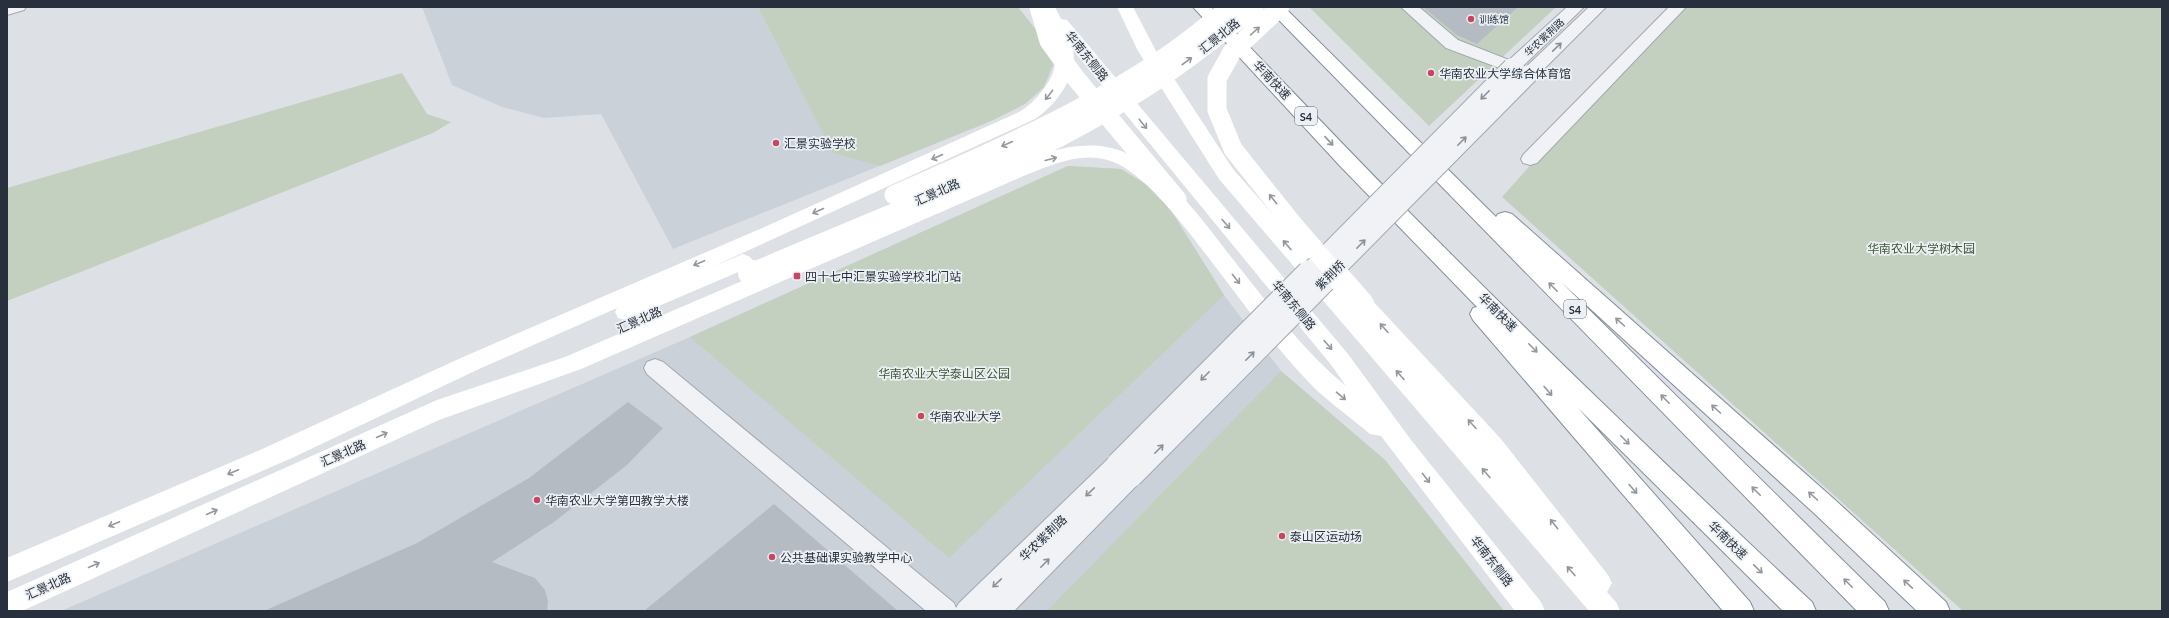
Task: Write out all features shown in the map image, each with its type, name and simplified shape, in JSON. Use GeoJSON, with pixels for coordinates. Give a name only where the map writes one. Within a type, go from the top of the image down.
{"type":"FeatureCollection","features":[{"type":"Feature","properties":{"kind":"main road"},"geometry":{"type":"LineString","coordinates":[[1039,7],[1049,41],[1074,76],[1177,199],[1204,236],[1312,371],[1402,447]]}},
{"type":"Feature","properties":{"kind":"main road"},"geometry":{"type":"LineString","coordinates":[[269,456],[471,363],[776,230],[1010,124],[1033,112],[1056,85],[1062,73],[1064,62],[1065,48],[1047,7]]}},
{"type":"Feature","properties":{"kind":"main road","name":"华南东侧路"},"geometry":{"type":"LineString","coordinates":[[1047,7],[1340,360],[1402,447],[1531,611]]}},
{"type":"Feature","properties":{"kind":"main road"},"geometry":{"type":"LineString","coordinates":[[1125,7],[1147,51],[1226,174],[1606,611]]}},
{"type":"Feature","properties":{"kind":"main road","name":"华南快速"},"geometry":{"type":"LineString","coordinates":[[1200,7],[1264,71],[1348,161],[1667,482],[1802,611]]}},
{"type":"Feature","properties":{"kind":"main road","name":"汇景北路"},"geometry":{"type":"LineString","coordinates":[[7,605],[746,268],[1018,140],[1085,107],[1135,77],[1182,45],[1230,7]]}},
{"type":"Feature","properties":{"kind":"main road","name":"汇景北路"},"geometry":{"type":"LineString","coordinates":[[7,570],[269,456],[445,389],[1002,164],[1070,133],[1115,108],[1172,72],[1254,7]]}},
{"type":"Feature","properties":{"kind":"main road","name":"S4"},"geometry":{"type":"LineString","coordinates":[[1274,7],[1323,54],[1875,611]]}},
{"type":"Feature","properties":{"kind":"main road"},"geometry":{"type":"LineString","coordinates":[[1280,7],[1232,52],[1217,79],[1217,110],[1233,149],[1292,223],[1362,304],[1492,446],[1620,611]]}},
{"type":"Feature","properties":{"kind":"main road"},"geometry":{"type":"LineString","coordinates":[[1323,54],[1825,507],[1936,611]]}},
{"type":"Feature","properties":{"kind":"main road"},"geometry":{"type":"LineString","coordinates":[[432,412],[573,363],[1019,170],[1047,160],[1077,152],[1105,152],[1121,157],[1142,170],[1204,236]]}},
{"type":"Feature","properties":{"kind":"main road"},"geometry":{"type":"LineString","coordinates":[[1348,161],[1740,611]]}},
{"type":"Feature","properties":{"kind":"street"},"geometry":{"type":"LineString","coordinates":[[7,10],[18,7]]}},
{"type":"Feature","properties":{"kind":"street"},"geometry":{"type":"LineString","coordinates":[[1409,7],[1452,44],[1520,70]]}},
{"type":"Feature","properties":{"kind":"street","name":"华农紫荆路"},"geometry":{"type":"LineString","coordinates":[[1520,70],[1576,7]]}},
{"type":"Feature","properties":{"kind":"street","name":"华农紫荆路"},"geometry":{"type":"LineString","coordinates":[[1520,70],[1598,7]]}},
{"type":"Feature","properties":{"kind":"street"},"geometry":{"type":"LineString","coordinates":[[1530,159],[1678,7]]}},
{"type":"Feature","properties":{"kind":"street","name":"紫荆桥"},"geometry":{"type":"LineString","coordinates":[[1124,470],[1520,70]]}},
{"type":"Feature","properties":{"kind":"street"},"geometry":{"type":"LineString","coordinates":[[655,368],[945,611]]}},
{"type":"Feature","properties":{"kind":"street","name":"华农紫荆路"},"geometry":{"type":"LineString","coordinates":[[968,611],[1124,470]]}},
{"type":"Feature","properties":{"kind":"street","name":"华农紫荆路"},"geometry":{"type":"LineString","coordinates":[[997,611],[1124,470]]}},
{"type":"Feature","properties":{"kind":"shaded area","name":"汇景实验学校"},"geometry":{"type":"Polygon","coordinates":[[[422,7],[1018,7],[1044,87],[1025,104],[991,121],[673,249],[601,114],[544,118],[502,107],[452,85],[422,7]]]}},
{"type":"Feature","properties":{"kind":"shaded area","name":"华南农业大学"},"geometry":{"type":"Polygon","coordinates":[[[1068,166],[1121,169],[1160,193],[1224,295],[1281,371],[1385,460],[1504,611],[61,611],[690,337],[1068,166]]]}},
{"type":"Feature","properties":{"kind":"green space"},"geometry":{"type":"Polygon","coordinates":[[[758,7],[1018,7],[1057,56],[1044,87],[1025,104],[991,121],[880,166],[833,153],[758,7]]]}},
{"type":"Feature","properties":{"kind":"green space","name":"华南农业大学综合体育馆"},"geometry":{"type":"Polygon","coordinates":[[[1309,7],[1556,7],[1429,126],[1309,7]]]}},
{"type":"Feature","properties":{"kind":"green space","name":"华南农业大学树木园"},"geometry":{"type":"Polygon","coordinates":[[[1671,7],[2162,7],[2162,611],[1963,611],[1502,197],[1671,7]]]}},
{"type":"Feature","properties":{"kind":"green space"},"geometry":{"type":"Polygon","coordinates":[[[402,73],[427,114],[451,122],[433,133],[7,301],[7,188],[402,73]]]}},
{"type":"Feature","properties":{"kind":"green space","name":"华南农业大学泰山区公园"},"geometry":{"type":"Polygon","coordinates":[[[1068,166],[1121,169],[1160,193],[1224,295],[949,558],[690,337],[1068,166]]]}},
{"type":"Feature","properties":{"kind":"green space","name":"泰山区运动场"},"geometry":{"type":"Polygon","coordinates":[[[1281,371],[1385,460],[1504,611],[1047,611],[1281,371]]]}},
{"type":"Feature","properties":{"kind":"building","name":"训练馆"},"geometry":{"type":"Polygon","coordinates":[[[1423,7],[1518,7],[1477,44],[1457,35],[1423,7]]]}},
{"type":"Feature","properties":{"kind":"building","name":"华南农业大学第四教学大楼"},"geometry":{"type":"Polygon","coordinates":[[[628,402],[663,428],[627,465],[554,522],[492,562],[535,578],[545,590],[548,601],[547,611],[264,611],[417,543],[529,478],[628,402]]]}},
{"type":"Feature","properties":{"kind":"building","name":"公共基础课实验教学中心"},"geometry":{"type":"Polygon","coordinates":[[[774,504],[898,611],[644,611],[774,504]]]}},
{"type":"Feature","properties":{"kind":"place","name":"训练馆"},"geometry":{"type":"Point","coordinates":[1471,19]}},
{"type":"Feature","properties":{"kind":"place","name":"华南农业大学综合体育馆"},"geometry":{"type":"Point","coordinates":[1431,73]}},
{"type":"Feature","properties":{"kind":"place","name":"汇景实验学校"},"geometry":{"type":"Point","coordinates":[776,143]}},
{"type":"Feature","properties":{"kind":"place","name":"四十七中汇景实验学校北门站"},"geometry":{"type":"Point","coordinates":[797,276]}},
{"type":"Feature","properties":{"kind":"place","name":"华南农业大学"},"geometry":{"type":"Point","coordinates":[921,416]}},
{"type":"Feature","properties":{"kind":"place","name":"华南农业大学第四教学大楼"},"geometry":{"type":"Point","coordinates":[537,500]}},
{"type":"Feature","properties":{"kind":"place","name":"泰山区运动场"},"geometry":{"type":"Point","coordinates":[1282,536]}},
{"type":"Feature","properties":{"kind":"place","name":"公共基础课实验教学中心"},"geometry":{"type":"Point","coordinates":[772,557]}}]}
